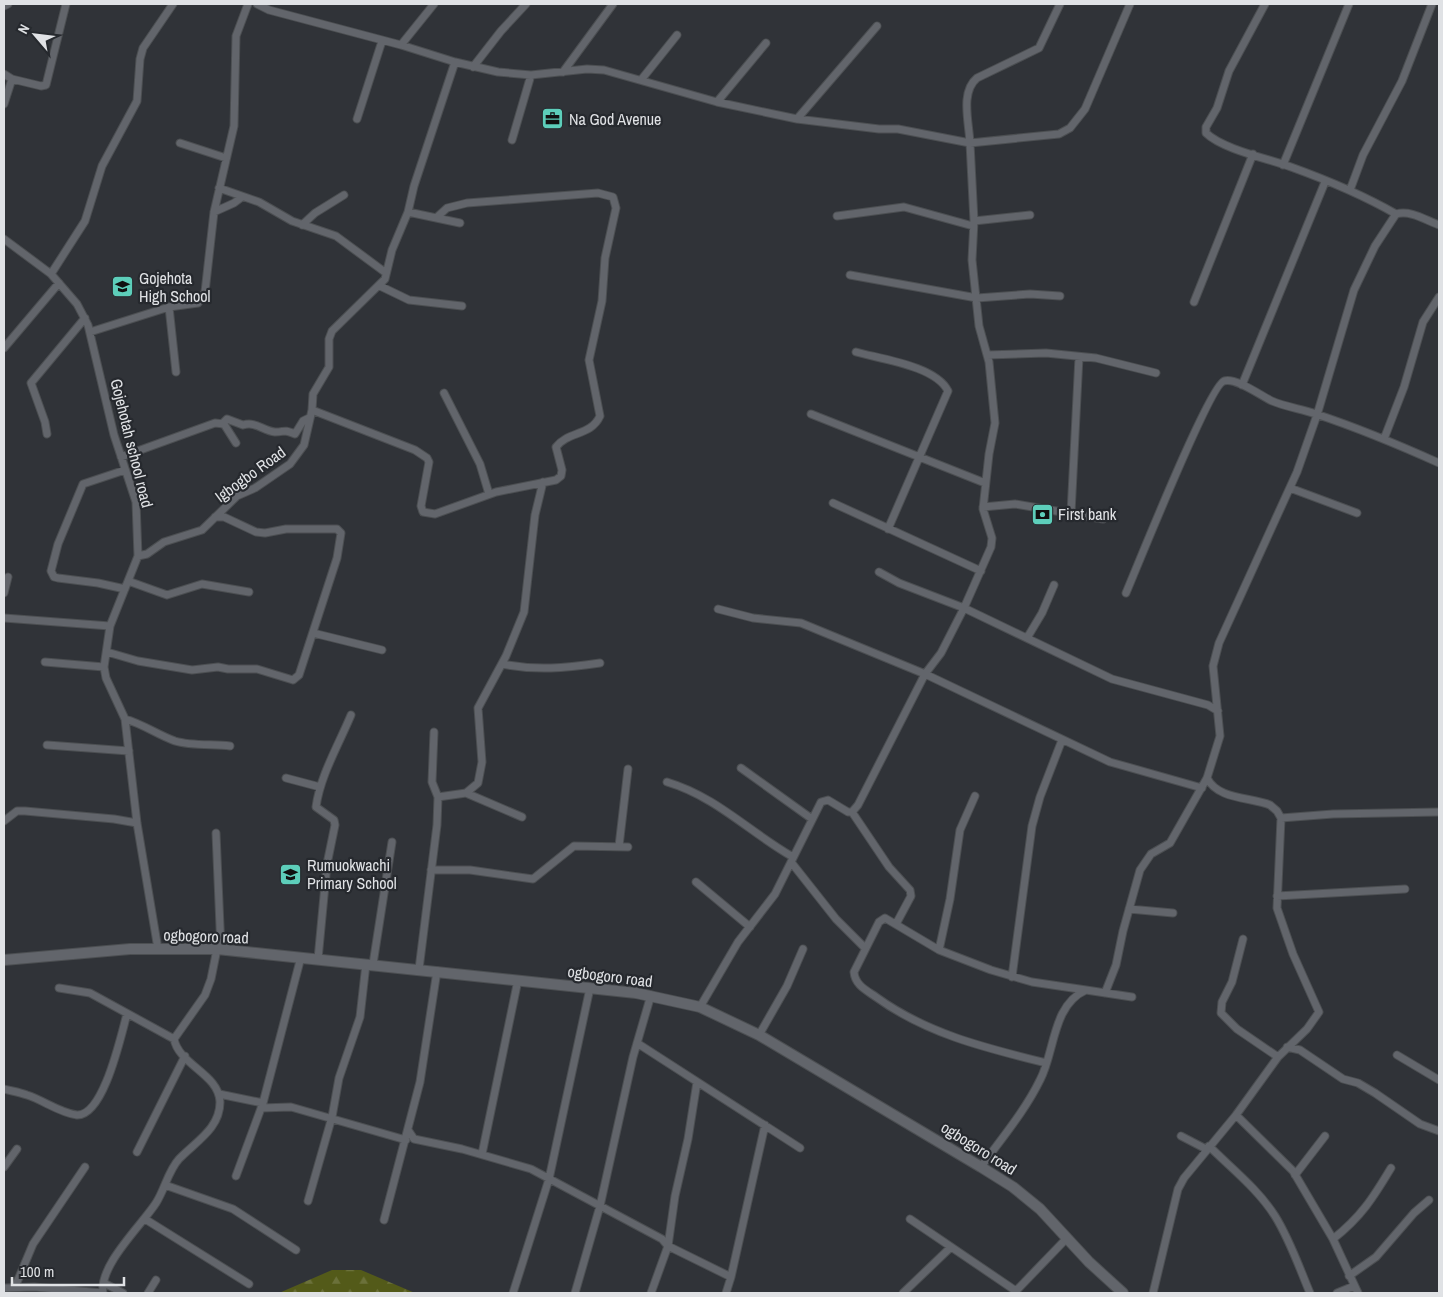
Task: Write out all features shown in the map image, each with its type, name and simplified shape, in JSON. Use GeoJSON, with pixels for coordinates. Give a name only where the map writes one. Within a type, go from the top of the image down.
{"type":"FeatureCollection","features":[{"type":"Feature","properties":{"kind":"street"},"geometry":{"type":"LineString","coordinates":[[4,6],[8,4]]}},
{"type":"Feature","properties":{"kind":"street"},"geometry":{"type":"LineString","coordinates":[[4,74],[12,79],[41,86],[46,85],[66,4]]}},
{"type":"Feature","properties":{"kind":"street"},"geometry":{"type":"LineString","coordinates":[[51,274],[85,221],[102,166],[136,101],[140,59],[143,48],[173,4]]}},
{"type":"Feature","properties":{"kind":"street"},"geometry":{"type":"LineString","coordinates":[[90,332],[169,307],[198,303],[206,292],[214,212],[234,126],[236,36],[248,4]]}},
{"type":"Feature","properties":{"kind":"street"},"geometry":{"type":"LineString","coordinates":[[257,4],[269,10],[401,45],[455,62],[498,72],[531,75],[604,70],[717,102],[797,119],[879,129],[898,129],[970,143],[1059,134],[1070,128],[1085,109],[1130,4]]}},
{"type":"Feature","properties":{"kind":"street"},"geometry":{"type":"LineString","coordinates":[[401,45],[434,4]]}},
{"type":"Feature","properties":{"kind":"street"},"geometry":{"type":"LineString","coordinates":[[473,66],[526,4]]}},
{"type":"Feature","properties":{"kind":"street"},"geometry":{"type":"LineString","coordinates":[[563,72],[613,4]]}},
{"type":"Feature","properties":{"kind":"street"},"geometry":{"type":"LineString","coordinates":[[852,812],[885,755],[925,674],[941,653],[964,608],[991,546],[992,538],[983,507],[995,424],[987,355],[979,326],[972,260],[974,223],[967,98],[970,84],[977,78],[1039,48],[1060,4]]}},
{"type":"Feature","properties":{"kind":"street"},"geometry":{"type":"LineString","coordinates":[[1265,4],[1229,71],[1217,108],[1206,129],[1208,135],[1325,182],[1350,190],[1396,214],[1410,213],[1439,225]]}},
{"type":"Feature","properties":{"kind":"street"},"geometry":{"type":"LineString","coordinates":[[1283,164],[1349,4]]}},
{"type":"Feature","properties":{"kind":"street"},"geometry":{"type":"LineString","coordinates":[[1350,190],[1363,155],[1402,81],[1432,4]]}},
{"type":"Feature","properties":{"kind":"street"},"geometry":{"type":"LineString","coordinates":[[797,119],[877,26]]}},
{"type":"Feature","properties":{"kind":"street"},"geometry":{"type":"LineString","coordinates":[[641,80],[677,35]]}},
{"type":"Feature","properties":{"kind":"street"},"geometry":{"type":"LineString","coordinates":[[357,119],[382,41]]}},
{"type":"Feature","properties":{"kind":"street"},"geometry":{"type":"LineString","coordinates":[[717,102],[766,43]]}},
{"type":"Feature","properties":{"kind":"street"},"geometry":{"type":"LineString","coordinates":[[455,62],[414,186],[408,212],[392,250],[386,273],[380,286],[409,300],[462,306]]}},
{"type":"Feature","properties":{"kind":"street"},"geometry":{"type":"LineString","coordinates":[[512,140],[531,75]]}},
{"type":"Feature","properties":{"kind":"street"},"geometry":{"type":"LineString","coordinates":[[4,104],[12,79]]}},
{"type":"Feature","properties":{"kind":"street"},"geometry":{"type":"LineString","coordinates":[[180,143],[226,158]]}},
{"type":"Feature","properties":{"kind":"street"},"geometry":{"type":"LineString","coordinates":[[1194,302],[1253,154]]}},
{"type":"Feature","properties":{"kind":"street"},"geometry":{"type":"LineString","coordinates":[[1242,385],[1325,182]]}},
{"type":"Feature","properties":{"kind":"street"},"geometry":{"type":"LineString","coordinates":[[219,188],[260,202],[292,222],[336,236],[386,273]]}},
{"type":"Feature","properties":{"kind":"street"},"geometry":{"type":"LineString","coordinates":[[312,410],[415,450],[427,458],[429,462],[421,506],[423,512],[428,514],[435,514],[490,494],[556,480],[561,476],[562,470],[556,447],[560,442],[591,428],[600,416],[589,360],[602,301],[605,258],[616,208],[613,197],[608,194],[532,197],[456,204],[436,218]]}},
{"type":"Feature","properties":{"kind":"street"},"geometry":{"type":"LineString","coordinates":[[302,225],[315,212],[344,195]]}},
{"type":"Feature","properties":{"kind":"street"},"geometry":{"type":"LineString","coordinates":[[214,212],[234,203],[242,197]]}},
{"type":"Feature","properties":{"kind":"street"},"geometry":{"type":"LineString","coordinates":[[837,216],[904,207],[974,223],[1030,215]]}},
{"type":"Feature","properties":{"kind":"street"},"geometry":{"type":"LineString","coordinates":[[408,212],[460,223]]}},
{"type":"Feature","properties":{"kind":"street"},"geometry":{"type":"LineString","coordinates":[[1104,993],[1116,965],[1140,870],[1145,860],[1170,843],[1207,778],[1220,736],[1214,666],[1219,643],[1290,488],[1317,414],[1354,290],[1376,246],[1396,214]]}},
{"type":"Feature","properties":{"kind":"street","name":"Gojehotah school road"},"geometry":{"type":"LineString","coordinates":[[4,239],[51,274],[85,318],[121,457],[136,502],[138,556],[110,626],[104,667],[106,678],[125,719],[138,823],[158,948]]}},
{"type":"Feature","properties":{"kind":"street"},"geometry":{"type":"LineString","coordinates":[[850,275],[977,298],[1030,294],[1060,296]]}},
{"type":"Feature","properties":{"kind":"street"},"geometry":{"type":"LineString","coordinates":[[4,348],[59,283]]}},
{"type":"Feature","properties":{"kind":"street","name":"Igbogbo Road"},"geometry":{"type":"LineString","coordinates":[[138,556],[147,554],[164,542],[202,530],[237,496],[255,488],[290,464],[304,445],[312,410],[313,394],[329,367],[329,339],[332,331],[380,286]]}},
{"type":"Feature","properties":{"kind":"street"},"geometry":{"type":"LineString","coordinates":[[1384,439],[1404,387],[1423,322],[1439,297]]}},
{"type":"Feature","properties":{"kind":"street"},"geometry":{"type":"LineString","coordinates":[[169,307],[176,372]]}},
{"type":"Feature","properties":{"kind":"street"},"geometry":{"type":"LineString","coordinates":[[47,434],[45,422],[31,383],[85,318]]}},
{"type":"Feature","properties":{"kind":"street"},"geometry":{"type":"LineString","coordinates":[[856,352],[916,367],[946,386],[948,391],[888,529]]}},
{"type":"Feature","properties":{"kind":"street"},"geometry":{"type":"LineString","coordinates":[[987,355],[1037,353],[1096,358],[1156,373]]}},
{"type":"Feature","properties":{"kind":"street"},"geometry":{"type":"LineString","coordinates":[[1071,513],[1079,357]]}},
{"type":"Feature","properties":{"kind":"street"},"geometry":{"type":"LineString","coordinates":[[1126,593],[1214,392],[1220,383],[1225,380],[1242,385],[1273,401],[1317,414],[1439,462]]}},
{"type":"Feature","properties":{"kind":"street"},"geometry":{"type":"LineString","coordinates":[[444,393],[480,464],[490,494]]}},
{"type":"Feature","properties":{"kind":"street"},"geometry":{"type":"LineString","coordinates":[[810,414],[985,483]]}},
{"type":"Feature","properties":{"kind":"street"},"geometry":{"type":"LineString","coordinates":[[222,424],[228,419],[243,425],[251,422],[275,432],[284,429],[295,434],[303,421],[309,418]]}},
{"type":"Feature","properties":{"kind":"street"},"geometry":{"type":"LineString","coordinates":[[121,457],[199,427],[215,423],[222,424],[228,428],[236,443]]}},
{"type":"Feature","properties":{"kind":"street"},"geometry":{"type":"LineString","coordinates":[[125,470],[83,484],[58,544],[51,571],[54,577],[58,578],[98,583],[125,589]]}},
{"type":"Feature","properties":{"kind":"street"},"geometry":{"type":"LineString","coordinates":[[438,798],[466,793],[478,783],[482,762],[478,708],[502,664],[524,612],[534,515],[543,482]]}},
{"type":"Feature","properties":{"kind":"street"},"geometry":{"type":"LineString","coordinates":[[1290,488],[1357,513]]}},
{"type":"Feature","properties":{"kind":"street"},"geometry":{"type":"LineString","coordinates":[[832,503],[981,571]]}},
{"type":"Feature","properties":{"kind":"street"},"geometry":{"type":"LineString","coordinates":[[983,507],[1015,504],[1104,519]]}},
{"type":"Feature","properties":{"kind":"street"},"geometry":{"type":"LineString","coordinates":[[107,652],[138,661],[192,670],[218,667],[257,669],[293,680],[299,675],[328,588],[340,544],[341,533],[337,529],[286,529],[264,533],[256,532],[224,517],[215,517]]}},
{"type":"Feature","properties":{"kind":"street"},"geometry":{"type":"LineString","coordinates":[[879,572],[899,583],[964,608],[1112,679],[1208,705],[1218,711]]}},
{"type":"Feature","properties":{"kind":"street"},"geometry":{"type":"LineString","coordinates":[[4,593],[8,577]]}},
{"type":"Feature","properties":{"kind":"street"},"geometry":{"type":"LineString","coordinates":[[128,581],[167,595],[202,584],[250,592]]}},
{"type":"Feature","properties":{"kind":"street"},"geometry":{"type":"LineString","coordinates":[[1027,638],[1042,613],[1054,584]]}},
{"type":"Feature","properties":{"kind":"street"},"geometry":{"type":"LineString","coordinates":[[718,609],[759,619],[801,623],[925,674],[1120,766],[1202,788]]}},
{"type":"Feature","properties":{"kind":"street"},"geometry":{"type":"LineString","coordinates":[[4,618],[71,621],[110,626]]}},
{"type":"Feature","properties":{"kind":"street"},"geometry":{"type":"LineString","coordinates":[[313,633],[382,650]]}},
{"type":"Feature","properties":{"kind":"street"},"geometry":{"type":"LineString","coordinates":[[45,662],[104,667]]}},
{"type":"Feature","properties":{"kind":"street"},"geometry":{"type":"LineString","coordinates":[[502,664],[528,669],[558,669],[600,663]]}},
{"type":"Feature","properties":{"kind":"street"},"geometry":{"type":"LineString","coordinates":[[318,958],[327,864],[335,825],[334,820],[316,807],[320,787],[351,715]]}},
{"type":"Feature","properties":{"kind":"street"},"geometry":{"type":"LineString","coordinates":[[125,719],[138,722],[174,741],[188,744],[230,746]]}},
{"type":"Feature","properties":{"kind":"street"},"geometry":{"type":"LineString","coordinates":[[419,969],[437,825],[438,798],[432,782],[434,732]]}},
{"type":"Feature","properties":{"kind":"street"},"geometry":{"type":"LineString","coordinates":[[1012,977],[1032,826],[1040,797],[1062,740]]}},
{"type":"Feature","properties":{"kind":"street"},"geometry":{"type":"LineString","coordinates":[[47,745],[129,751]]}},
{"type":"Feature","properties":{"kind":"street"},"geometry":{"type":"LineString","coordinates":[[741,768],[812,819]]}},
{"type":"Feature","properties":{"kind":"street"},"geometry":{"type":"LineString","coordinates":[[619,846],[628,769]]}},
{"type":"Feature","properties":{"kind":"street"},"geometry":{"type":"LineString","coordinates":[[286,778],[320,787]]}},
{"type":"Feature","properties":{"kind":"street"},"geometry":{"type":"LineString","coordinates":[[1153,1293],[1178,1189],[1207,1148],[1236,1115],[1278,1056],[1306,1029],[1319,1012],[1282,925],[1277,908],[1281,818],[1270,805],[1218,790],[1210,785],[1207,778]]}},
{"type":"Feature","properties":{"kind":"street"},"geometry":{"type":"LineString","coordinates":[[667,782],[686,788],[718,804],[792,860],[836,919],[865,948]]}},
{"type":"Feature","properties":{"kind":"street"},"geometry":{"type":"LineString","coordinates":[[466,793],[522,817]]}},
{"type":"Feature","properties":{"kind":"street"},"geometry":{"type":"LineString","coordinates":[[939,950],[950,899],[960,830],[975,796]]}},
{"type":"Feature","properties":{"kind":"street"},"geometry":{"type":"LineString","coordinates":[[700,1007],[721,968],[775,894],[821,802],[828,800],[848,812],[852,812],[889,867],[910,890],[911,896],[896,924]]}},
{"type":"Feature","properties":{"kind":"street"},"geometry":{"type":"LineString","coordinates":[[4,821],[17,811],[25,811],[138,823]]}},
{"type":"Feature","properties":{"kind":"street"},"geometry":{"type":"LineString","coordinates":[[1281,818],[1333,814],[1439,812]]}},
{"type":"Feature","properties":{"kind":"street"},"geometry":{"type":"LineString","coordinates":[[174,1039],[206,995],[219,949],[216,833]]}},
{"type":"Feature","properties":{"kind":"street"},"geometry":{"type":"LineString","coordinates":[[308,1201],[332,1117],[339,1078],[360,1017],[392,842]]}},
{"type":"Feature","properties":{"kind":"street"},"geometry":{"type":"LineString","coordinates":[[431,870],[470,870],[533,879],[574,846],[628,847]]}},
{"type":"Feature","properties":{"kind":"street"},"geometry":{"type":"LineString","coordinates":[[696,882],[750,927]]}},
{"type":"Feature","properties":{"kind":"street"},"geometry":{"type":"LineString","coordinates":[[1277,896],[1405,889]]}},
{"type":"Feature","properties":{"kind":"street"},"geometry":{"type":"LineString","coordinates":[[1129,909],[1173,913]]}},
{"type":"Feature","properties":{"kind":"street"},"geometry":{"type":"LineString","coordinates":[[1046,1063],[975,1046],[919,1024],[896,1012],[858,984],[854,978],[854,972],[881,919],[885,918],[939,950],[1012,977],[1032,982],[1132,997]]}},
{"type":"Feature","properties":{"kind":"street"},"geometry":{"type":"LineString","coordinates":[[1243,939],[1232,982],[1222,1002],[1221,1013],[1237,1029],[1278,1056]]}},
{"type":"Feature","properties":{"kind":"street","name":"ogbogoro road"},"geometry":{"type":"LineString","coordinates":[[4,960],[158,948],[219,949],[318,958],[651,995],[700,1007],[759,1036],[981,1166],[1040,1209],[1122,1293]]}},
{"type":"Feature","properties":{"kind":"street"},"geometry":{"type":"LineString","coordinates":[[759,1036],[787,986],[803,949]]}},
{"type":"Feature","properties":{"kind":"street"},"geometry":{"type":"LineString","coordinates":[[236,1176],[262,1106],[301,957]]}},
{"type":"Feature","properties":{"kind":"street"},"geometry":{"type":"LineString","coordinates":[[384,1220],[408,1130],[428,1037],[437,971]]}},
{"type":"Feature","properties":{"kind":"street"},"geometry":{"type":"LineString","coordinates":[[482,1154],[518,980]]}},
{"type":"Feature","properties":{"kind":"street"},"geometry":{"type":"LineString","coordinates":[[4,1288],[15,1287],[103,1293],[104,1283],[112,1262],[145,1219],[179,1159],[210,1130],[218,1112],[219,1094],[211,1081],[185,1056],[174,1039],[90,993],[59,988]]}},
{"type":"Feature","properties":{"kind":"street"},"geometry":{"type":"LineString","coordinates":[[513,1293],[549,1179],[590,988]]}},
{"type":"Feature","properties":{"kind":"street"},"geometry":{"type":"LineString","coordinates":[[981,1166],[1040,1080],[1062,1015],[1073,999],[1086,990]]}},
{"type":"Feature","properties":{"kind":"street"},"geometry":{"type":"LineString","coordinates":[[575,1293],[600,1206],[637,1043],[651,995]]}},
{"type":"Feature","properties":{"kind":"street"},"geometry":{"type":"LineString","coordinates":[[4,1089],[27,1095],[70,1113],[79,1115],[86,1112],[98,1099],[109,1077],[127,1014]]}},
{"type":"Feature","properties":{"kind":"street"},"geometry":{"type":"LineString","coordinates":[[637,1043],[800,1148]]}},
{"type":"Feature","properties":{"kind":"street"},"geometry":{"type":"LineString","coordinates":[[1287,1047],[1300,1050],[1343,1079],[1358,1083],[1375,1093],[1420,1124],[1439,1131]]}},
{"type":"Feature","properties":{"kind":"street"},"geometry":{"type":"LineString","coordinates":[[1397,1055],[1439,1080]]}},
{"type":"Feature","properties":{"kind":"street"},"geometry":{"type":"LineString","coordinates":[[137,1152],[185,1056]]}},
{"type":"Feature","properties":{"kind":"street"},"geometry":{"type":"LineString","coordinates":[[651,1293],[668,1246],[666,1238],[688,1139],[697,1082]]}},
{"type":"Feature","properties":{"kind":"street"},"geometry":{"type":"LineString","coordinates":[[219,1094],[262,1106],[291,1107],[332,1117],[405,1142],[414,1139],[482,1154],[531,1169],[600,1206],[666,1238]]}},
{"type":"Feature","properties":{"kind":"street"},"geometry":{"type":"LineString","coordinates":[[1236,1115],[1295,1175],[1333,1239],[1356,1290],[1338,1293]]}},
{"type":"Feature","properties":{"kind":"street"},"geometry":{"type":"LineString","coordinates":[[726,1293],[764,1125]]}},
{"type":"Feature","properties":{"kind":"street"},"geometry":{"type":"LineString","coordinates":[[408,1130],[414,1139]]}},
{"type":"Feature","properties":{"kind":"street"},"geometry":{"type":"LineString","coordinates":[[1181,1136],[1207,1148],[1247,1183],[1274,1215],[1287,1239],[1310,1293]]}},
{"type":"Feature","properties":{"kind":"street"},"geometry":{"type":"LineString","coordinates":[[1295,1175],[1325,1136]]}},
{"type":"Feature","properties":{"kind":"street"},"geometry":{"type":"LineString","coordinates":[[4,1166],[17,1149]]}},
{"type":"Feature","properties":{"kind":"street"},"geometry":{"type":"LineString","coordinates":[[15,1287],[33,1244],[85,1167]]}},
{"type":"Feature","properties":{"kind":"street"},"geometry":{"type":"LineString","coordinates":[[1333,1239],[1354,1222],[1372,1199],[1391,1168]]}},
{"type":"Feature","properties":{"kind":"street"},"geometry":{"type":"LineString","coordinates":[[165,1185],[233,1209],[296,1250]]}},
{"type":"Feature","properties":{"kind":"street"},"geometry":{"type":"LineString","coordinates":[[1349,1276],[1376,1257],[1414,1213],[1429,1200]]}},
{"type":"Feature","properties":{"kind":"street"},"geometry":{"type":"LineString","coordinates":[[145,1219],[248,1284]]}},
{"type":"Feature","properties":{"kind":"street"},"geometry":{"type":"LineString","coordinates":[[910,1219],[1015,1292],[1067,1238]]}},
{"type":"Feature","properties":{"kind":"street"},"geometry":{"type":"LineString","coordinates":[[668,1246],[731,1277]]}},
{"type":"Feature","properties":{"kind":"street"},"geometry":{"type":"LineString","coordinates":[[903,1293],[950,1248]]}},
{"type":"Feature","properties":{"kind":"street"},"geometry":{"type":"LineString","coordinates":[[148,1293],[156,1280]]}},
{"type":"Feature","properties":{"kind":"street"},"geometry":{"type":"LineString","coordinates":[[104,1283],[123,1293]]}},
{"type":"Feature","properties":{"kind":"green space"},"geometry":{"type":"Polygon","coordinates":[[[332,1270],[361,1270],[415,1293],[279,1293],[332,1270]]]}},
{"type":"Feature","properties":{"kind":"place","name":"Na God Avenue"},"geometry":{"type":"Point","coordinates":[553,119]}},
{"type":"Feature","properties":{"kind":"place","name":"Gojehota High School"},"geometry":{"type":"Point","coordinates":[123,287]}},
{"type":"Feature","properties":{"kind":"place","name":"First bank"},"geometry":{"type":"Point","coordinates":[1042,514]}},
{"type":"Feature","properties":{"kind":"place","name":"Rumuokwachi Primary School"},"geometry":{"type":"Point","coordinates":[291,874]}}]}
